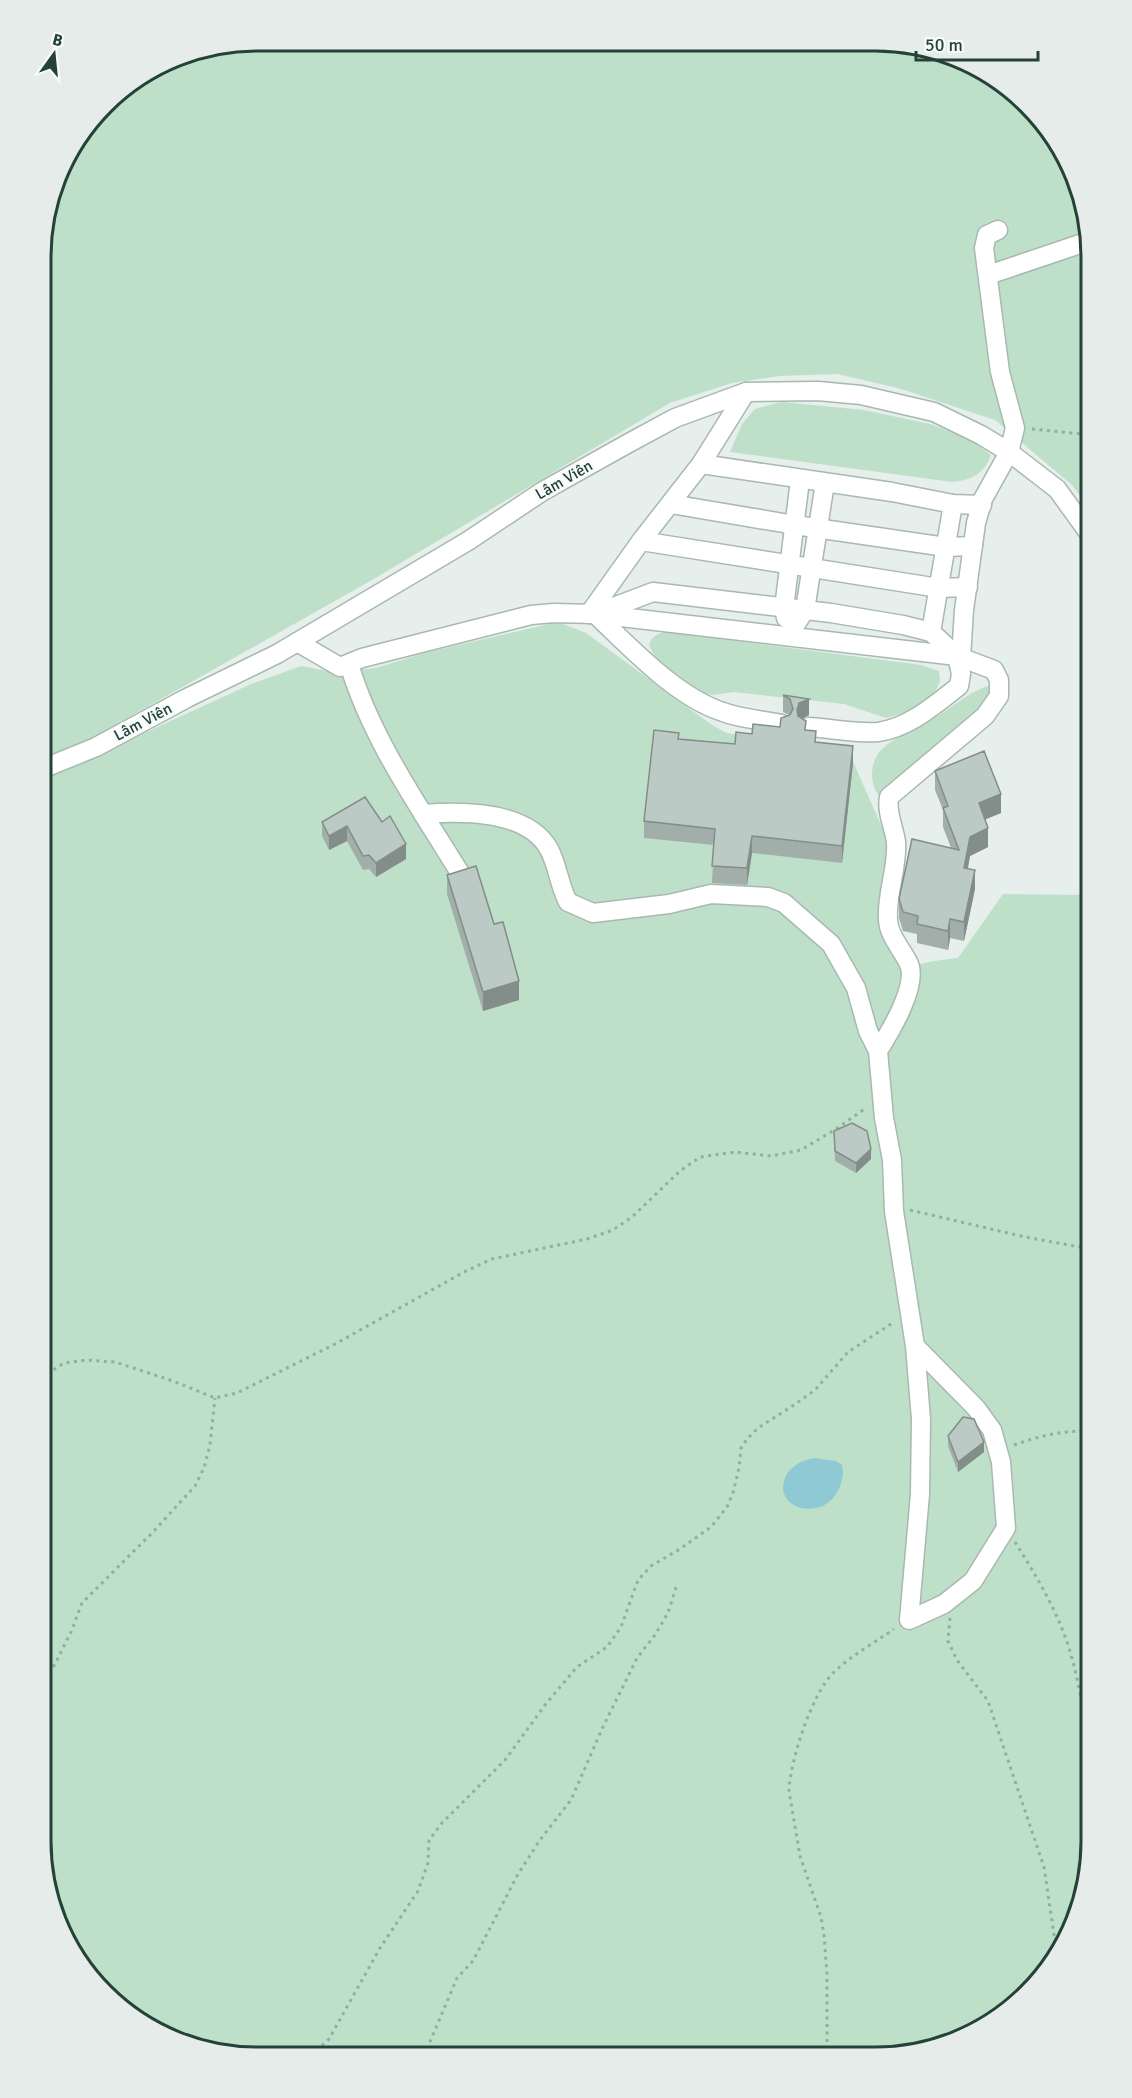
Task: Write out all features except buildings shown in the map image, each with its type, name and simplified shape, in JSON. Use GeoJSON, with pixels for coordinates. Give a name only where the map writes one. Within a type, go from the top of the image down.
{"type":"FeatureCollection","features":[{"type":"Feature","properties":{"kind":"street"},"geometry":{"type":"LineString","coordinates":[[808,727],[876,732],[894,729],[920,714],[959,686],[961,674],[959,657],[964,609],[976,523],[982,505],[1009,452],[1015,428],[1000,372],[984,248],[987,235],[998,230]]}},
{"type":"Feature","properties":{"kind":"street"},"geometry":{"type":"LineString","coordinates":[[988,275],[1080,244]]}},
{"type":"Feature","properties":{"kind":"street","name":"Lâm Viên"},"geometry":{"type":"LineString","coordinates":[[51,765],[96,747],[297,642],[468,541],[543,491],[675,418],[746,392],[818,391],[861,395],[934,412],[981,435],[1009,452],[1057,489],[1081,522]]}},
{"type":"Feature","properties":{"kind":"street"},"geometry":{"type":"LineString","coordinates":[[592,614],[641,541],[701,464],[746,392]]}},
{"type":"Feature","properties":{"kind":"street"},"geometry":{"type":"LineString","coordinates":[[701,464],[892,492],[953,504],[982,505]]}},
{"type":"Feature","properties":{"kind":"street"},"geometry":{"type":"LineString","coordinates":[[788,636],[784,608],[800,480]]}},
{"type":"Feature","properties":{"kind":"street"},"geometry":{"type":"LineString","coordinates":[[788,636],[805,610],[825,483]]}},
{"type":"Feature","properties":{"kind":"street"},"geometry":{"type":"LineString","coordinates":[[671,504],[946,547],[973,546]]}},
{"type":"Feature","properties":{"kind":"street"},"geometry":{"type":"LineString","coordinates":[[931,632],[953,504]]}},
{"type":"Feature","properties":{"kind":"street"},"geometry":{"type":"LineString","coordinates":[[641,541],[939,588],[968,587]]}},
{"type":"Feature","properties":{"kind":"street"},"geometry":{"type":"LineString","coordinates":[[592,614],[653,592],[805,610],[903,625],[931,632],[959,657]]}},
{"type":"Feature","properties":{"kind":"street"},"geometry":{"type":"LineString","coordinates":[[297,642],[340,668],[362,658],[531,615],[592,614],[959,657],[994,670],[999,680],[999,696],[986,716],[889,797],[888,804],[896,844],[889,892],[888,923],[897,946],[909,963],[912,972],[903,1004],[878,1051]]}},
{"type":"Feature","properties":{"kind":"street"},"geometry":{"type":"LineString","coordinates":[[592,614],[641,658],[690,696],[723,713],[782,724]]}},
{"type":"Feature","properties":{"kind":"street"},"geometry":{"type":"LineString","coordinates":[[349,664],[358,695],[371,724],[463,878]]}},
{"type":"Feature","properties":{"kind":"street"},"geometry":{"type":"LineString","coordinates":[[423,814],[458,811],[504,818],[531,831],[548,847],[568,902],[593,914],[669,904],[711,894],[768,897],[784,903],[831,944],[856,988],[868,1031],[878,1051],[892,1160],[894,1206],[908,1312],[915,1346],[921,1450],[920,1494],[909,1620],[944,1604],[973,1581],[1006,1528],[1001,1462],[992,1430],[976,1408],[915,1346]]}},
{"type":"Feature","properties":{"kind":"path"},"geometry":{"type":"LineString","coordinates":[[1015,428],[1081,434]]}},
{"type":"Feature","properties":{"kind":"path"},"geometry":{"type":"LineString","coordinates":[[51,1371],[64,1363],[87,1360],[115,1362],[215,1398],[224,1398],[337,1343],[464,1272],[492,1259],[587,1239],[614,1230],[633,1216],[680,1171],[700,1157],[735,1152],[771,1156],[801,1150],[836,1130],[882,1096]]}},
{"type":"Feature","properties":{"kind":"path"},"geometry":{"type":"LineString","coordinates":[[894,1206],[1026,1237],[1081,1247]]}},
{"type":"Feature","properties":{"kind":"path"},"geometry":{"type":"LineString","coordinates":[[321,2047],[329,2039],[380,1948],[418,1891],[428,1863],[429,1840],[442,1823],[505,1760],[577,1666],[607,1647],[621,1627],[638,1580],[651,1566],[711,1527],[733,1493],[741,1448],[747,1439],[758,1428],[815,1390],[848,1352],[908,1312]]}},
{"type":"Feature","properties":{"kind":"path"},"geometry":{"type":"LineString","coordinates":[[51,1669],[63,1648],[82,1603],[153,1533],[195,1486],[204,1468],[210,1445],[215,1398]]}},
{"type":"Feature","properties":{"kind":"path"},"geometry":{"type":"LineString","coordinates":[[998,1451],[1043,1436],[1081,1431]]}},
{"type":"Feature","properties":{"kind":"path"},"geometry":{"type":"LineString","coordinates":[[1006,1528],[1034,1572],[1055,1614],[1071,1652],[1081,1699]]}},
{"type":"Feature","properties":{"kind":"path"},"geometry":{"type":"LineString","coordinates":[[428,2047],[457,1978],[473,1960],[518,1874],[540,1840],[571,1800],[602,1729],[637,1658],[668,1613],[677,1584]]}},
{"type":"Feature","properties":{"kind":"path"},"geometry":{"type":"LineString","coordinates":[[955,1596],[948,1628],[948,1641],[957,1660],[988,1701],[1004,1744],[1044,1867],[1052,1905],[1056,1940]]}},
{"type":"Feature","properties":{"kind":"path"},"geometry":{"type":"LineString","coordinates":[[826,2047],[827,1975],[824,1935],[821,1917],[800,1856],[789,1782],[814,1701],[832,1673],[853,1656],[909,1620]]}},
{"type":"Feature","properties":{"kind":"green space"},"geometry":{"type":"Polygon","coordinates":[[[244,51],[888,51],[941,62],[966,72],[989,86],[1011,102],[1030,121],[1060,166],[1077,217],[1081,257],[1081,497],[1072,485],[995,420],[898,388],[837,374],[780,376],[732,383],[670,403],[372,580],[51,760],[51,257],[53,230],[62,191],[86,143],[102,121],[121,102],[154,79],[204,58],[244,51]]]}},
{"type":"Feature","properties":{"kind":"green space"},"geometry":{"type":"Polygon","coordinates":[[[781,402],[864,410],[930,424],[968,438],[991,455],[985,467],[976,475],[966,480],[952,482],[730,452],[742,424],[755,409],[781,402]]]}},
{"type":"Feature","properties":{"kind":"green space"},"geometry":{"type":"Polygon","coordinates":[[[558,622],[586,633],[712,725],[727,733],[848,750],[891,848],[885,871],[903,968],[958,958],[1003,894],[1081,895],[1081,1854],[1070,1907],[1060,1932],[1038,1966],[1021,1987],[989,2012],[966,2026],[941,2036],[902,2045],[875,2047],[257,2047],[230,2045],[204,2040],[178,2031],[154,2019],[121,1996],[102,1977],[86,1955],[72,1932],[62,1907],[51,1854],[51,772],[138,736],[251,684],[301,666],[333,672],[376,668],[424,653],[558,622]]]}},
{"type":"Feature","properties":{"kind":"green space"},"geometry":{"type":"Polygon","coordinates":[[[667,632],[921,665],[939,671],[940,681],[936,690],[925,702],[903,713],[886,718],[844,704],[733,692],[704,694],[695,692],[676,678],[651,650],[649,644],[654,637],[667,632]]]}},
{"type":"Feature","properties":{"kind":"green space"},"geometry":{"type":"Polygon","coordinates":[[[993,685],[990,696],[980,711],[884,799],[879,795],[873,783],[872,769],[881,750],[972,693],[993,685]]]}},
{"type":"Feature","properties":{"kind":"water"},"geometry":{"type":"Polygon","coordinates":[[[814,1458],[836,1461],[842,1465],[841,1485],[834,1497],[823,1506],[809,1509],[795,1506],[786,1498],[783,1485],[785,1478],[797,1464],[814,1458]]]}}]}
